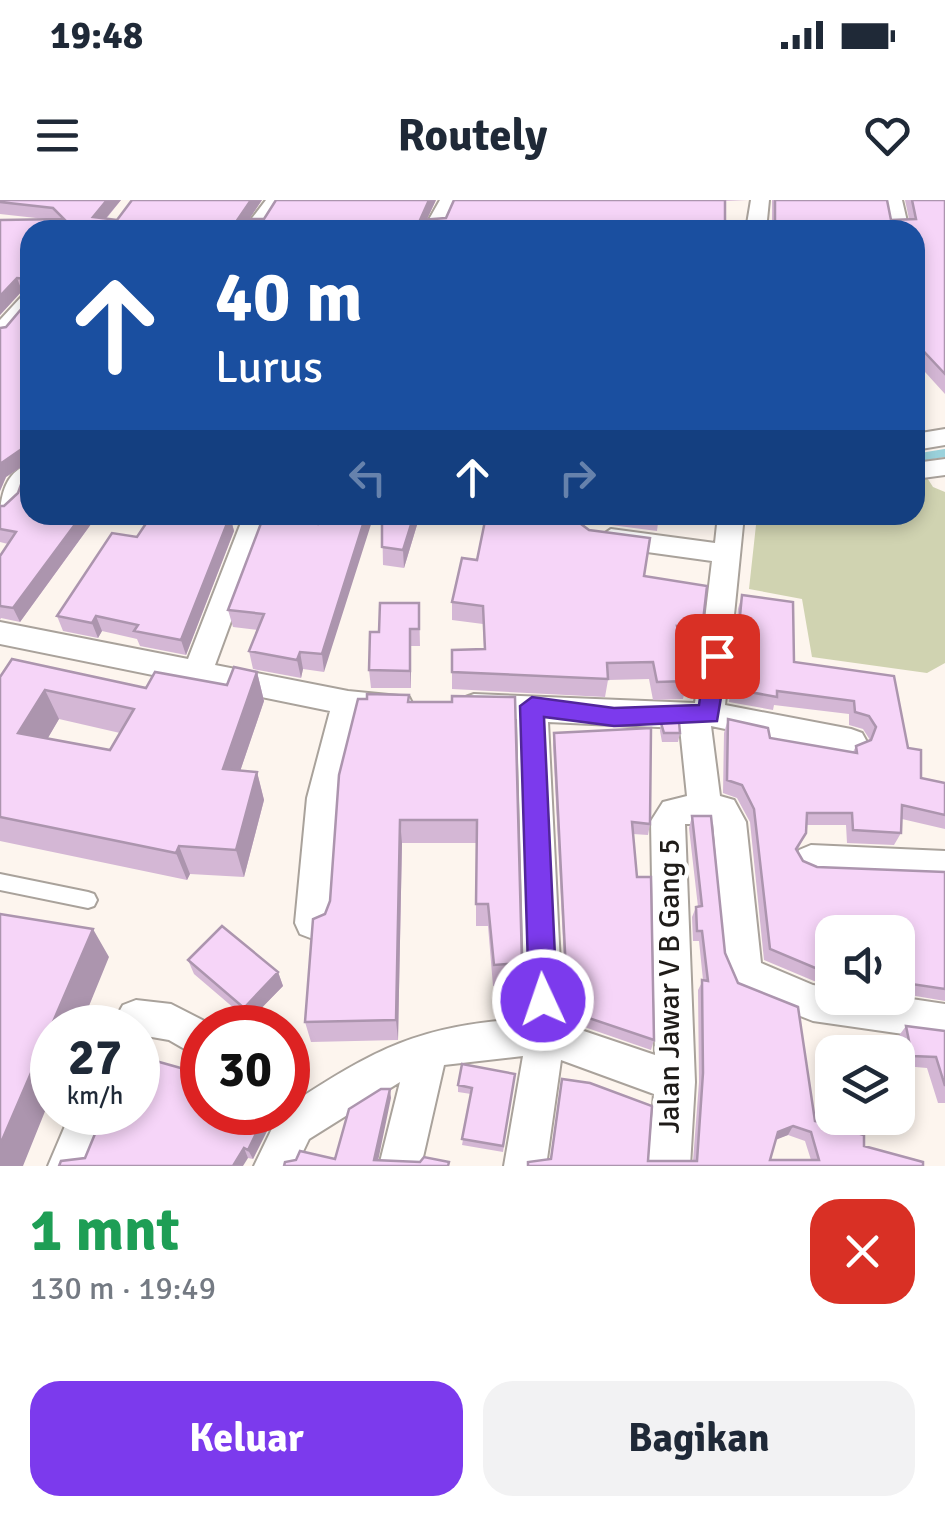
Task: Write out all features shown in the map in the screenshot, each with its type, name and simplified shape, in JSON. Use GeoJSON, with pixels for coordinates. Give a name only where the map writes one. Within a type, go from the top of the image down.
{"type":"FeatureCollection","features":[{"type":"Feature","properties":{"kind":"street"},"geometry":{"type":"LineString","coordinates":[[261,220],[276,200]]}},
{"type":"Feature","properties":{"kind":"street"},"geometry":{"type":"LineString","coordinates":[[882,200],[896,204],[897,220]]}},
{"type":"Feature","properties":{"kind":"street"},"geometry":{"type":"LineString","coordinates":[[0,333],[20,310]]}},
{"type":"Feature","properties":{"kind":"street"},"geometry":{"type":"LineString","coordinates":[[0,511],[20,485]]}},
{"type":"Feature","properties":{"kind":"street"},"geometry":{"type":"LineString","coordinates":[[197,674],[252,525]]}},
{"type":"Feature","properties":{"kind":"street","name":"Jalan Jawar V B Gang 5"},"geometry":{"type":"LineString","coordinates":[[669,1166],[675,1082],[668,821],[675,812],[704,807],[701,715],[729,525]]}},
{"type":"Feature","properties":{"kind":"street"},"geometry":{"type":"LineString","coordinates":[[588,534],[726,554]]}},
{"type":"Feature","properties":{"kind":"street"},"geometry":{"type":"LineString","coordinates":[[0,632],[348,704],[532,706],[614,717],[701,715],[850,742]]}},
{"type":"Feature","properties":{"kind":"street"},"geometry":{"type":"LineString","coordinates":[[313,923],[320,816],[348,704]]}},
{"type":"Feature","properties":{"kind":"street"},"geometry":{"type":"LineString","coordinates":[[525,1166],[545,1036],[532,706]]}},
{"type":"Feature","properties":{"kind":"street"},"geometry":{"type":"LineString","coordinates":[[704,807],[722,810],[729,822],[743,963],[750,979],[813,1003],[945,1022]]}},
{"type":"Feature","properties":{"kind":"street"},"geometry":{"type":"LineString","coordinates":[[811,860],[945,866]]}},
{"type":"Feature","properties":{"kind":"street"},"geometry":{"type":"LineString","coordinates":[[310,1107],[428,1049],[491,1038],[545,1036],[675,1082]]}},
{"type":"Feature","properties":{"kind":"street"},"geometry":{"type":"LineString","coordinates":[[400,1166],[428,1049]]}},
{"type":"Feature","properties":{"kind":"street"},"geometry":{"type":"LineString","coordinates":[[69,1166],[82,1135]]}},
{"type":"Feature","properties":{"kind":"street"},"geometry":{"type":"LineString","coordinates":[[275,1166],[283,1135]]}},
{"type":"Feature","properties":{"kind":"lane"},"geometry":{"type":"LineString","coordinates":[[0,882],[88,900]]}},
{"type":"Feature","properties":{"kind":"green space"},"geometry":{"type":"Polygon","coordinates":[[[925,475],[933,487],[945,492],[945,663],[927,673],[812,657],[802,599],[749,589],[756,525],[925,525],[925,475]]]}},
{"type":"Feature","properties":{"kind":"building"},"geometry":{"type":"Polygon","coordinates":[[[107,200],[93,217],[117,220],[20,220],[20,278],[0,296],[0,220],[64,219],[53,208],[0,202],[107,200]]]}},
{"type":"Feature","properties":{"kind":"building"},"geometry":{"type":"Polygon","coordinates":[[[132,200],[251,200],[238,219],[264,219],[276,200],[429,200],[420,220],[117,220],[132,200]]]}},
{"type":"Feature","properties":{"kind":"building"},"geometry":{"type":"Polygon","coordinates":[[[454,200],[725,200],[725,220],[420,220],[446,218],[454,200]]]}},
{"type":"Feature","properties":{"kind":"building"},"geometry":{"type":"Polygon","coordinates":[[[775,200],[887,200],[891,220],[775,220],[775,200]]]}},
{"type":"Feature","properties":{"kind":"building"},"geometry":{"type":"Polygon","coordinates":[[[912,200],[945,200],[945,374],[925,353],[925,220],[891,220],[916,219],[912,200]]]}},
{"type":"Feature","properties":{"kind":"building"},"geometry":{"type":"Polygon","coordinates":[[[20,310],[20,450],[0,464],[0,328],[6,327],[20,310]]]}},
{"type":"Feature","properties":{"kind":"building"},"geometry":{"type":"Polygon","coordinates":[[[20,487],[20,525],[75,525],[13,608],[0,606],[0,556],[16,532],[0,529],[0,506],[20,487]]]}},
{"type":"Feature","properties":{"kind":"building"},"geometry":{"type":"Polygon","coordinates":[[[145,525],[226,525],[181,640],[134,631],[138,625],[96,616],[92,623],[57,616],[112,533],[137,537],[145,525]]]}},
{"type":"Feature","properties":{"kind":"building"},"geometry":{"type":"Polygon","coordinates":[[[260,525],[363,525],[322,654],[300,652],[297,660],[249,651],[264,614],[228,610],[260,525]]]}},
{"type":"Feature","properties":{"kind":"building"},"geometry":{"type":"Polygon","coordinates":[[[382,525],[411,525],[403,550],[382,547],[382,525]]]}},
{"type":"Feature","properties":{"kind":"building"},"geometry":{"type":"Polygon","coordinates":[[[484,525],[582,525],[589,530],[650,538],[644,576],[707,586],[702,630],[677,626],[687,681],[657,682],[653,662],[607,663],[608,679],[452,672],[452,650],[485,649],[483,606],[452,602],[462,558],[477,560],[484,525]]]}},
{"type":"Feature","properties":{"kind":"building"},"geometry":{"type":"Polygon","coordinates":[[[742,595],[793,602],[794,662],[894,676],[908,748],[921,750],[921,778],[945,783],[945,815],[902,805],[901,833],[853,830],[852,813],[807,813],[806,833],[796,849],[803,861],[817,867],[945,872],[945,989],[915,985],[915,915],[815,915],[815,968],[770,949],[754,809],[742,785],[727,780],[728,719],[768,728],[770,738],[857,753],[856,746],[871,740],[876,727],[869,716],[855,712],[854,701],[777,691],[777,697],[733,689],[742,595]]]}},
{"type":"Feature","properties":{"kind":"building"},"geometry":{"type":"Polygon","coordinates":[[[380,603],[419,603],[419,629],[410,629],[410,671],[369,670],[370,632],[379,632],[380,603]]]}},
{"type":"Feature","properties":{"kind":"building"},"geometry":{"type":"Polygon","coordinates":[[[12,659],[146,688],[155,672],[227,685],[234,667],[257,672],[223,769],[257,772],[236,850],[179,846],[176,853],[0,817],[0,677],[12,659]],[[45,690],[18,733],[110,750],[134,709],[45,690]]]}},
{"type":"Feature","properties":{"kind":"building"},"geometry":{"type":"Polygon","coordinates":[[[367,694],[409,695],[408,702],[452,702],[452,696],[515,697],[522,963],[494,965],[488,904],[476,904],[477,820],[400,820],[396,1020],[310,1022],[310,1005],[306,1005],[313,919],[325,914],[330,901],[339,775],[358,699],[367,699],[367,694]]]}},
{"type":"Feature","properties":{"kind":"building"},"geometry":{"type":"Polygon","coordinates":[[[679,722],[680,733],[664,733],[661,723],[679,722]]]}},
{"type":"Feature","properties":{"kind":"building"},"geometry":{"type":"Polygon","coordinates":[[[651,728],[650,824],[632,822],[637,877],[651,877],[654,1040],[568,1011],[554,733],[651,728]]]}},
{"type":"Feature","properties":{"kind":"building"},"geometry":{"type":"Polygon","coordinates":[[[692,816],[711,816],[725,953],[738,983],[798,1007],[815,1135],[864,1135],[864,1146],[923,1162],[923,1166],[528,1166],[528,1162],[551,1159],[562,1079],[590,1083],[652,1106],[648,1161],[697,1161],[703,1073],[702,980],[708,981],[696,907],[702,906],[692,816]],[[793,1126],[778,1132],[770,1160],[819,1160],[811,1132],[793,1126]]]}},
{"type":"Feature","properties":{"kind":"building"},"geometry":{"type":"Polygon","coordinates":[[[0,914],[93,929],[60,1005],[30,1005],[30,1075],[0,1145],[0,914]]]}},
{"type":"Feature","properties":{"kind":"building"},"geometry":{"type":"Polygon","coordinates":[[[222,926],[278,972],[247,1005],[240,1005],[188,960],[222,926]]]}},
{"type":"Feature","properties":{"kind":"building"},"geometry":{"type":"Polygon","coordinates":[[[906,1026],[945,1031],[945,1086],[936,1057],[915,1056],[915,1035],[908,1035],[906,1026]]]}},
{"type":"Feature","properties":{"kind":"building"},"geometry":{"type":"Polygon","coordinates":[[[160,1062],[180,1068],[180,1135],[255,1135],[233,1166],[59,1166],[61,1161],[85,1158],[94,1135],[160,1135],[160,1062]]]}},
{"type":"Feature","properties":{"kind":"building"},"geometry":{"type":"Polygon","coordinates":[[[462,1064],[515,1074],[503,1146],[462,1139],[472,1088],[458,1085],[462,1064]]]}},
{"type":"Feature","properties":{"kind":"building"},"geometry":{"type":"Polygon","coordinates":[[[381,1089],[390,1089],[374,1160],[420,1162],[424,1157],[449,1162],[448,1166],[284,1166],[285,1162],[296,1160],[300,1151],[335,1159],[349,1109],[381,1089]]]}},
{"type":"Feature","properties":{"kind":"waterway"},"geometry":{"type":"LineString","coordinates":[[925,456],[945,453]]}},
{"type":"Feature","properties":{"kind":"route"},"geometry":{"type":"LineString","coordinates":[[543,1000],[532,706],[614,717],[709,714],[717,656]]}}]}
